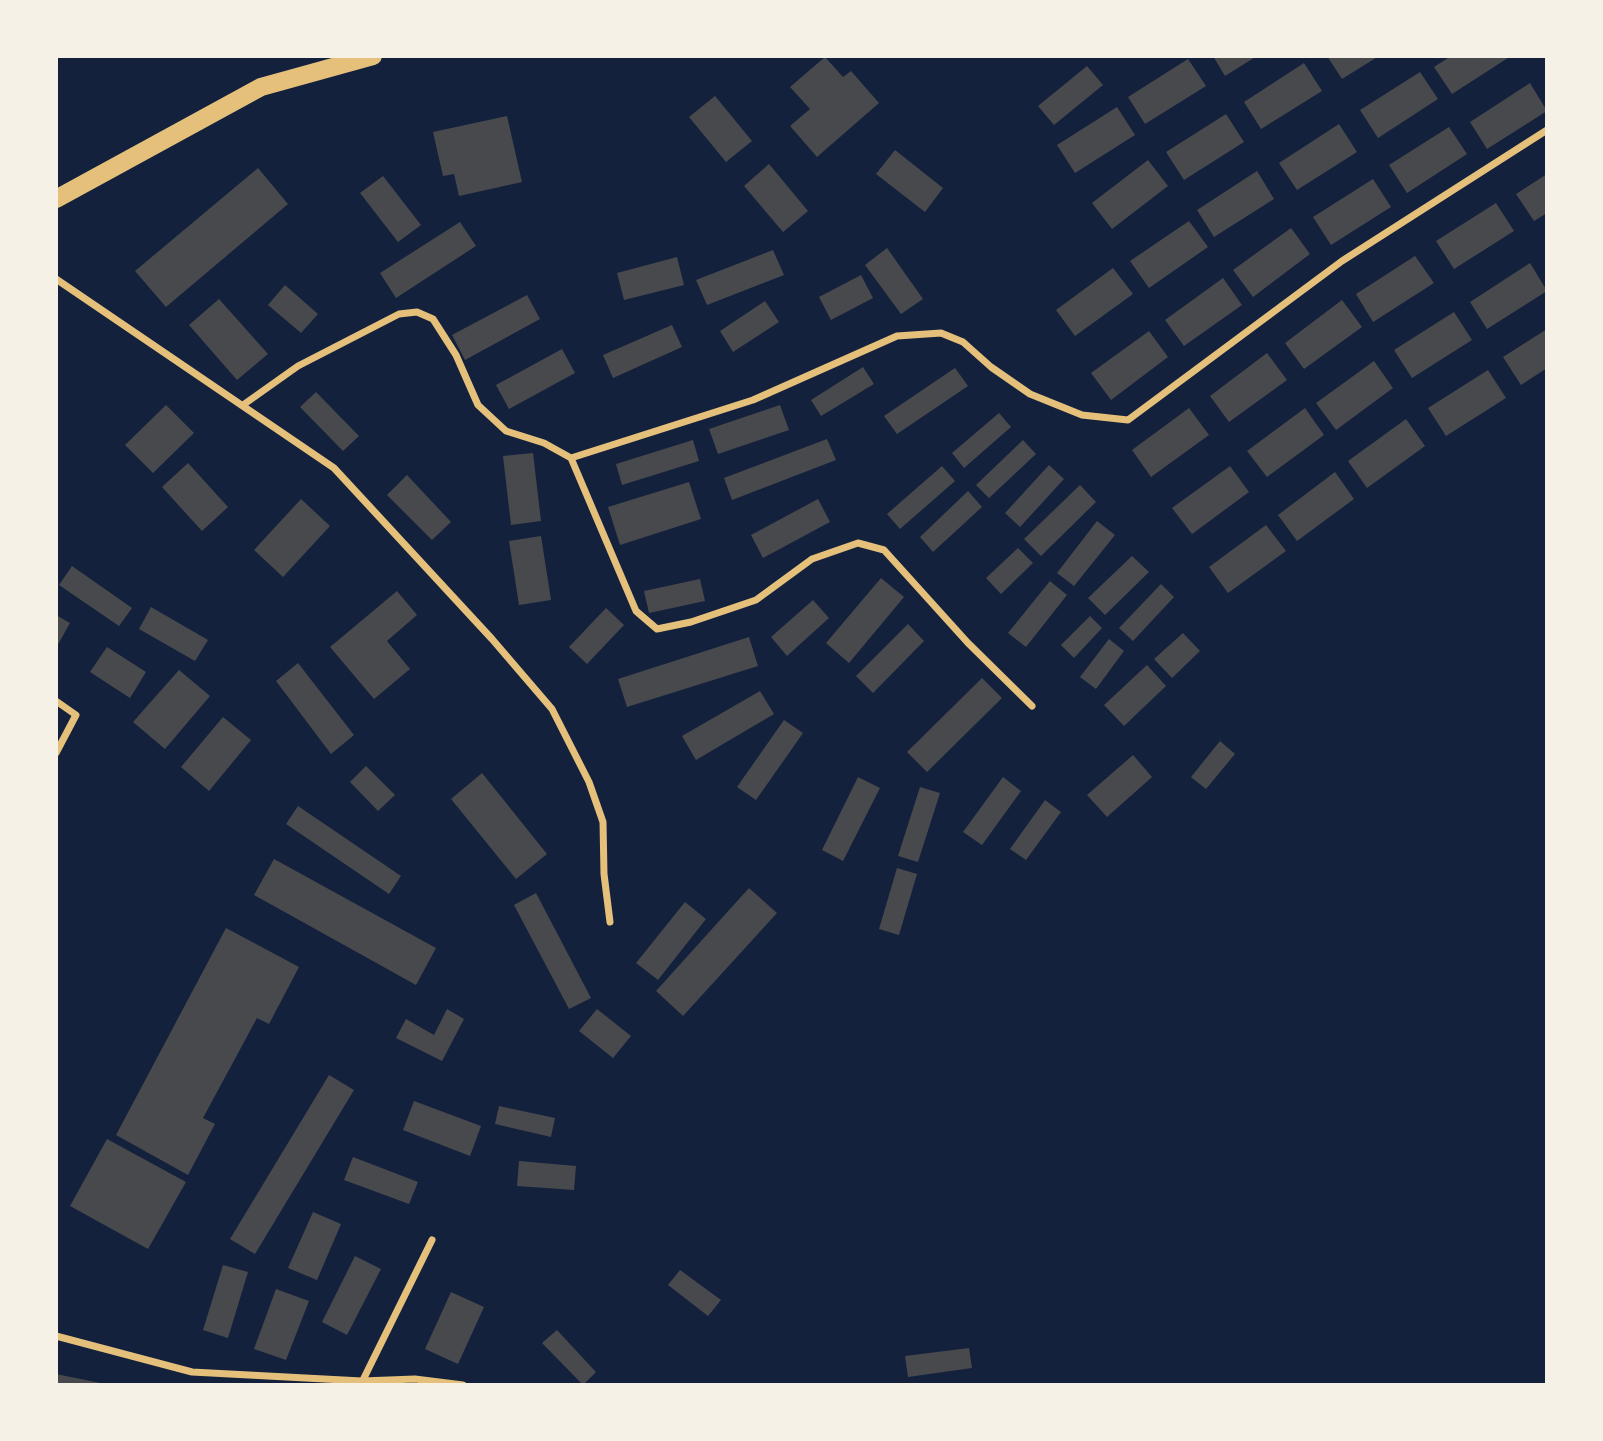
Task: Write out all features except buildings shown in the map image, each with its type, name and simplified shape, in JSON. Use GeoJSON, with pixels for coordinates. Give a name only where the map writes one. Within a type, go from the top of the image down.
{"type":"FeatureCollection","features":[{"type":"Feature","properties":{"kind":"main road"},"geometry":{"type":"LineString","coordinates":[[56,199],[261,87],[373,56]]}},
{"type":"Feature","properties":{"kind":"street"},"geometry":{"type":"LineString","coordinates":[[571,458],[753,400],[897,336],[941,333],[963,342],[991,367],[1030,394],[1082,415],[1128,420],[1342,261],[1547,130]]}},
{"type":"Feature","properties":{"kind":"street"},"geometry":{"type":"LineString","coordinates":[[56,279],[334,468],[492,639],[552,709],[589,782],[603,822],[604,874],[610,922]]}},
{"type":"Feature","properties":{"kind":"street"},"geometry":{"type":"LineString","coordinates":[[243,405],[298,366],[399,314],[417,312],[433,319],[456,355],[478,405],[506,431],[544,443],[571,458],[636,611],[657,629],[691,622],[756,600],[812,559],[858,543],[884,550],[968,643],[1032,705]]}},
{"type":"Feature","properties":{"kind":"street"},"geometry":{"type":"LineString","coordinates":[[56,701],[76,715],[56,753]]}},
{"type":"Feature","properties":{"kind":"street"},"geometry":{"type":"LineString","coordinates":[[361,1383],[432,1240]]}},
{"type":"Feature","properties":{"kind":"street"},"geometry":{"type":"LineString","coordinates":[[56,1336],[192,1372],[361,1383],[415,1379],[463,1385]]}}]}
